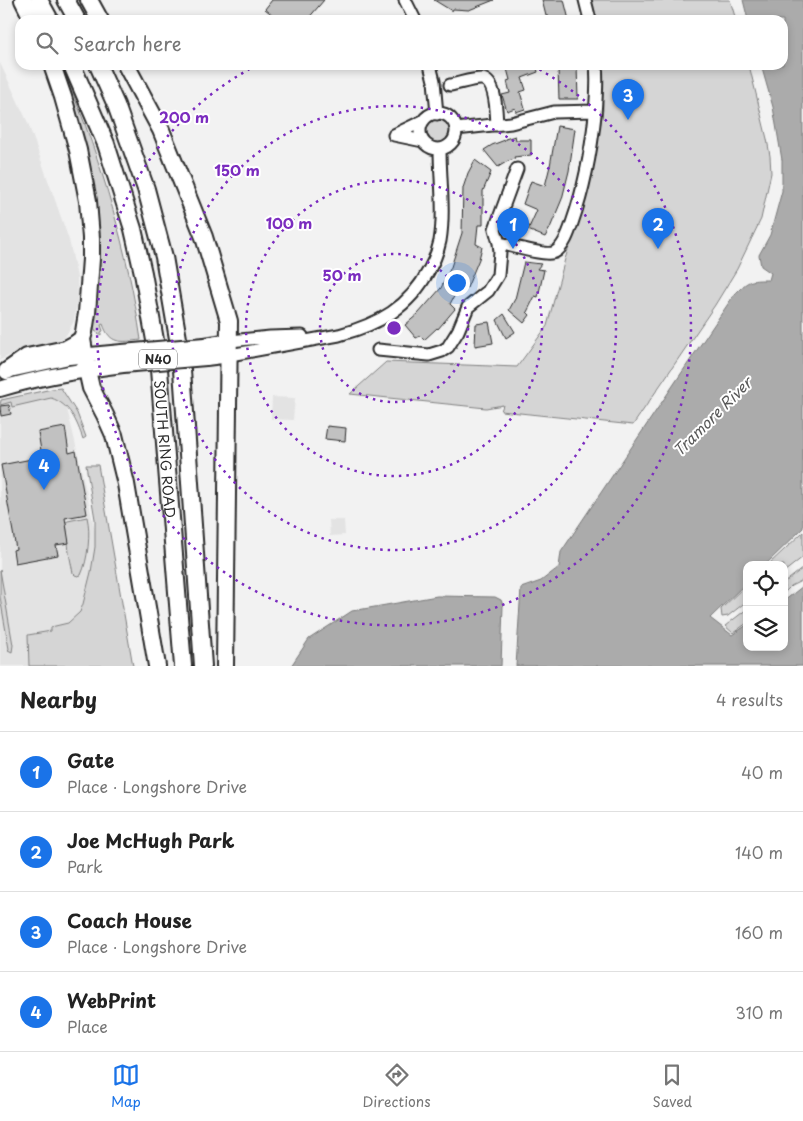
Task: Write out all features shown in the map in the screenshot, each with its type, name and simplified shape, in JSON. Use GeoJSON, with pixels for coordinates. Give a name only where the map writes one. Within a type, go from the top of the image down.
{"type":"FeatureCollection","features":[{"type":"Feature","properties":{"kind":"highway"},"geometry":{"type":"LineString","coordinates":[[23,0],[30,15]]}},
{"type":"Feature","properties":{"kind":"highway"},"geometry":{"type":"LineString","coordinates":[[39,0],[47,15]]}},
{"type":"Feature","properties":{"kind":"highway"},"geometry":{"type":"LineString","coordinates":[[66,0],[74,15]]}},
{"type":"Feature","properties":{"kind":"highway"},"geometry":{"type":"LineString","coordinates":[[89,0],[97,15]]}},
{"type":"Feature","properties":{"kind":"highway"},"geometry":{"type":"LineString","coordinates":[[54,70],[78,150],[86,185],[90,217],[91,260],[84,332],[84,354],[91,388],[114,435],[120,456],[158,666]]}},
{"type":"Feature","properties":{"kind":"highway","name":"SOUTH RING ROAD"},"geometry":{"type":"LineString","coordinates":[[74,70],[109,154],[133,230],[143,272],[158,357],[183,666]]}},
{"type":"Feature","properties":{"kind":"highway","name":"SOUTH RING ROAD"},"geometry":{"type":"LineString","coordinates":[[100,70],[116,105],[146,190],[166,266],[181,356],[203,666]]}},
{"type":"Feature","properties":{"kind":"highway"},"geometry":{"type":"LineString","coordinates":[[129,70],[161,130],[204,237],[229,321],[225,666]]}},
{"type":"Feature","properties":{"kind":"highway"},"geometry":{"type":"LineString","coordinates":[[4,373],[27,357],[66,349],[75,344],[84,354]]}},
{"type":"Feature","properties":{"kind":"main road"},"geometry":{"type":"LineString","coordinates":[[0,389],[33,380],[84,354],[123,359],[230,348]]}},
{"type":"Feature","properties":{"kind":"street"},"geometry":{"type":"LineString","coordinates":[[405,0],[412,15]]}},
{"type":"Feature","properties":{"kind":"street"},"geometry":{"type":"LineString","coordinates":[[585,0],[589,15]]}},
{"type":"Feature","properties":{"kind":"street"},"geometry":{"type":"LineString","coordinates":[[431,70],[437,114]]}},
{"type":"Feature","properties":{"kind":"street"},"geometry":{"type":"LineString","coordinates":[[499,242],[542,253],[555,252],[565,240],[585,183],[593,136],[596,70]]}},
{"type":"Feature","properties":{"kind":"street"},"geometry":{"type":"LineString","coordinates":[[450,85],[478,79],[488,82],[492,87],[497,125]]}},
{"type":"Feature","properties":{"kind":"street"},"geometry":{"type":"LineString","coordinates":[[456,129],[518,122],[554,112],[595,111]]}},
{"type":"Feature","properties":{"kind":"street"},"geometry":{"type":"LineString","coordinates":[[437,114],[447,116],[456,129],[456,134],[451,144],[440,149],[432,148],[423,141],[394,135],[424,121],[437,114]]}},
{"type":"Feature","properties":{"kind":"street"},"geometry":{"type":"LineString","coordinates":[[423,141],[420,131],[424,121]]}},
{"type":"Feature","properties":{"kind":"street"},"geometry":{"type":"LineString","coordinates":[[230,348],[270,337],[339,335],[365,327],[390,314],[410,297],[426,276],[440,244],[442,215],[440,149]]}},
{"type":"Feature","properties":{"kind":"street"},"geometry":{"type":"LineString","coordinates":[[378,350],[429,355],[448,347],[468,306],[488,292],[498,275],[500,261],[499,242],[495,229],[517,169]]}},
{"type":"Feature","properties":{"kind":"shaded area"},"geometry":{"type":"Polygon","coordinates":[[[588,0],[730,0],[734,15],[592,15],[588,0]]]}},
{"type":"Feature","properties":{"kind":"shaded area"},"geometry":{"type":"Polygon","coordinates":[[[0,63],[28,123],[69,240],[77,277],[78,298],[74,321],[65,337],[53,342],[25,348],[0,360],[0,63]]]}},
{"type":"Feature","properties":{"kind":"shaded area"},"geometry":{"type":"Polygon","coordinates":[[[602,70],[750,70],[770,156],[771,173],[761,219],[737,269],[715,305],[633,425],[501,411],[503,405],[486,408],[350,394],[386,362],[517,367],[547,326],[565,259],[592,177],[603,110],[602,70]]]}},
{"type":"Feature","properties":{"kind":"shaded area"},"geometry":{"type":"Polygon","coordinates":[[[63,76],[67,79],[92,142],[112,207],[129,273],[141,340],[117,341],[109,336],[103,324],[101,325],[103,331],[101,335],[95,329],[90,329],[99,248],[97,214],[87,156],[63,76]]]}},
{"type":"Feature","properties":{"kind":"shaded area"},"geometry":{"type":"Polygon","coordinates":[[[438,119],[447,122],[450,131],[447,140],[438,143],[429,140],[426,131],[429,122],[438,119]]]}},
{"type":"Feature","properties":{"kind":"shaded area"},"geometry":{"type":"Polygon","coordinates":[[[53,388],[64,397],[73,433],[98,544],[116,666],[0,666],[0,400],[53,388]]]}},
{"type":"Feature","properties":{"kind":"shaded area"},"geometry":{"type":"Polygon","coordinates":[[[61,388],[77,413],[86,437],[83,439],[72,414],[58,401],[51,398],[12,407],[11,402],[0,405],[1,400],[61,388]]]}},
{"type":"Feature","properties":{"kind":"shaded area"},"geometry":{"type":"Polygon","coordinates":[[[272,397],[295,398],[293,420],[271,419],[272,397]]]}},
{"type":"Feature","properties":{"kind":"shaded area"},"geometry":{"type":"Polygon","coordinates":[[[86,465],[98,465],[133,666],[29,666],[28,635],[51,631],[51,627],[68,623],[80,612],[83,604],[95,547],[95,519],[86,465]]]}},
{"type":"Feature","properties":{"kind":"shaded area"},"geometry":{"type":"Polygon","coordinates":[[[87,517],[89,538],[87,554],[81,575],[78,576],[73,573],[66,522],[87,517]]]}},
{"type":"Feature","properties":{"kind":"shaded area"},"geometry":{"type":"Polygon","coordinates":[[[329,520],[344,520],[345,535],[330,536],[329,520]]]}},
{"type":"Feature","properties":{"kind":"shaded area"},"geometry":{"type":"Polygon","coordinates":[[[803,532],[803,557],[788,569],[788,561],[772,561],[803,532]]]}},
{"type":"Feature","properties":{"kind":"shaded area"},"geometry":{"type":"Polygon","coordinates":[[[803,568],[803,580],[788,589],[788,580],[803,568]]]}},
{"type":"Feature","properties":{"kind":"shaded area"},"geometry":{"type":"Polygon","coordinates":[[[0,570],[13,645],[12,652],[8,650],[0,597],[0,570]]]}},
{"type":"Feature","properties":{"kind":"shaded area"},"geometry":{"type":"Polygon","coordinates":[[[743,588],[743,604],[728,616],[722,617],[721,609],[743,588]]]}},
{"type":"Feature","properties":{"kind":"shaded area"},"geometry":{"type":"Polygon","coordinates":[[[743,612],[743,626],[733,633],[725,626],[743,612]]]}},
{"type":"Feature","properties":{"kind":"water","name":"Tramore River"},"geometry":{"type":"Polygon","coordinates":[[[743,0],[803,0],[803,528],[769,561],[743,561],[743,586],[710,618],[732,635],[743,628],[743,651],[788,651],[788,598],[803,586],[803,666],[516,666],[521,588],[541,581],[559,567],[561,552],[734,295],[749,282],[769,280],[771,273],[761,266],[759,255],[770,235],[782,191],[782,160],[773,107],[762,70],[788,70],[788,15],[747,15],[743,0]]]}},
{"type":"Feature","properties":{"kind":"water"},"geometry":{"type":"Polygon","coordinates":[[[437,596],[495,597],[501,600],[503,605],[501,666],[291,666],[309,639],[352,611],[437,596]]]}},
{"type":"Feature","properties":{"kind":"building"},"geometry":{"type":"Polygon","coordinates":[[[272,0],[324,0],[311,15],[273,15],[265,9],[272,0]]]}},
{"type":"Feature","properties":{"kind":"building"},"geometry":{"type":"Polygon","coordinates":[[[434,0],[494,0],[469,10],[453,9],[452,11],[434,0]]]}},
{"type":"Feature","properties":{"kind":"building"},"geometry":{"type":"Polygon","coordinates":[[[542,0],[564,0],[568,15],[546,15],[542,0]]]}},
{"type":"Feature","properties":{"kind":"building"},"geometry":{"type":"Polygon","coordinates":[[[507,70],[537,70],[538,72],[522,78],[526,90],[520,92],[525,109],[516,112],[515,108],[507,111],[502,95],[510,93],[507,81],[510,80],[507,70]]]}},
{"type":"Feature","properties":{"kind":"building"},"geometry":{"type":"Polygon","coordinates":[[[558,70],[577,70],[578,99],[559,99],[558,70]]]}},
{"type":"Feature","properties":{"kind":"building"},"geometry":{"type":"Polygon","coordinates":[[[557,126],[575,129],[569,171],[562,199],[545,237],[528,230],[537,210],[523,204],[531,181],[545,186],[557,126]]]}},
{"type":"Feature","properties":{"kind":"building"},"geometry":{"type":"Polygon","coordinates":[[[515,136],[516,140],[531,140],[531,155],[514,157],[515,159],[498,167],[484,150],[515,136]]]}},
{"type":"Feature","properties":{"kind":"building"},"geometry":{"type":"Polygon","coordinates":[[[475,160],[491,172],[483,191],[483,225],[478,225],[476,244],[482,247],[479,259],[467,288],[461,286],[450,304],[455,309],[438,329],[424,340],[420,336],[416,338],[405,325],[418,314],[441,288],[451,267],[462,233],[463,188],[475,160]]]}},
{"type":"Feature","properties":{"kind":"building"},"geometry":{"type":"Polygon","coordinates":[[[524,262],[541,264],[537,269],[544,270],[538,297],[535,296],[527,312],[530,315],[524,323],[509,310],[515,299],[524,262]]]}},
{"type":"Feature","properties":{"kind":"building"},"geometry":{"type":"Polygon","coordinates":[[[504,314],[515,332],[506,338],[497,320],[504,314]]]}},
{"type":"Feature","properties":{"kind":"building"},"geometry":{"type":"Polygon","coordinates":[[[489,322],[493,343],[475,346],[476,324],[489,322]]]}},
{"type":"Feature","properties":{"kind":"building"},"geometry":{"type":"Polygon","coordinates":[[[9,405],[11,414],[1,416],[0,406],[9,405]]]}},
{"type":"Feature","properties":{"kind":"building"},"geometry":{"type":"Polygon","coordinates":[[[327,426],[346,428],[345,441],[325,439],[327,426]]]}},
{"type":"Feature","properties":{"kind":"building"},"geometry":{"type":"Polygon","coordinates":[[[65,427],[69,453],[76,451],[87,514],[65,518],[69,543],[56,545],[58,555],[15,563],[13,550],[16,549],[1,465],[42,457],[38,432],[65,427]]]}},
{"type":"Feature","properties":{"kind":"place","name":"Coach House"},"geometry":{"type":"Point","coordinates":[628,120]}},
{"type":"Feature","properties":{"kind":"place","name":"Gate"},"geometry":{"type":"Point","coordinates":[513,249]}},
{"type":"Feature","properties":{"kind":"place","name":"Joe McHugh Park"},"geometry":{"type":"Point","coordinates":[658,249]}},
{"type":"Feature","properties":{"kind":"place","name":"WebPrint"},"geometry":{"type":"Point","coordinates":[44,490]}}]}
